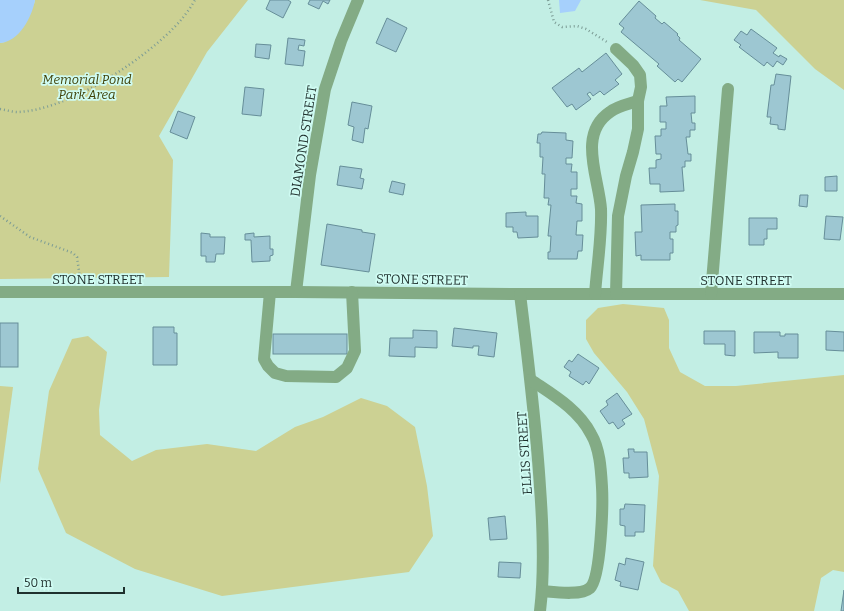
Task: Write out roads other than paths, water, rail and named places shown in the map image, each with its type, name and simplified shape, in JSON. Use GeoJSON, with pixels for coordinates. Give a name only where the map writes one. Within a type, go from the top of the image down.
{"type":"FeatureCollection","features":[{"type":"Feature","properties":{"kind":"street","name":"DIAMOND STREET"},"geometry":{"type":"LineString","coordinates":[[296,292],[311,168],[325,89],[341,40],[358,0]]}},
{"type":"Feature","properties":{"kind":"street"},"geometry":{"type":"LineString","coordinates":[[616,49],[633,65],[640,75],[641,87],[638,101],[638,129],[622,196],[617,232],[616,294]]}},
{"type":"Feature","properties":{"kind":"street"},"geometry":{"type":"LineString","coordinates":[[710,294],[728,89]]}},
{"type":"Feature","properties":{"kind":"street"},"geometry":{"type":"LineString","coordinates":[[594,294],[601,210],[600,196],[592,159],[592,143],[595,129],[601,118],[611,111],[638,101]]}},
{"type":"Feature","properties":{"kind":"street"},"geometry":{"type":"LineString","coordinates":[[600,196],[622,196]]}},
{"type":"Feature","properties":{"kind":"street","name":"STONE STREET"},"geometry":{"type":"LineString","coordinates":[[0,292],[844,294]]}},
{"type":"Feature","properties":{"kind":"street"},"geometry":{"type":"LineString","coordinates":[[270,292],[264,359],[268,366],[275,373],[286,376],[336,377],[347,368],[355,351],[352,292]]}},
{"type":"Feature","properties":{"kind":"street","name":"ELLIS STREET"},"geometry":{"type":"LineString","coordinates":[[520,294],[534,403],[542,519],[542,591],[540,611]]}},
{"type":"Feature","properties":{"kind":"street"},"geometry":{"type":"LineString","coordinates":[[531,380],[558,398],[578,415],[592,434],[599,457],[602,488],[598,561],[596,576],[590,588],[582,593],[542,591]]}},
{"type":"Feature","properties":{"kind":"water"},"geometry":{"type":"Polygon","coordinates":[[[0,0],[35,0],[31,14],[24,28],[7,42],[0,43],[0,0]]]}},
{"type":"Feature","properties":{"kind":"water"},"geometry":{"type":"Polygon","coordinates":[[[559,0],[581,0],[575,11],[560,13],[559,0]]]}},
{"type":"Feature","properties":{"kind":"park label","name":"Memorial Pond Park Area"},"geometry":{"type":"Point","coordinates":[87,86]}}]}
